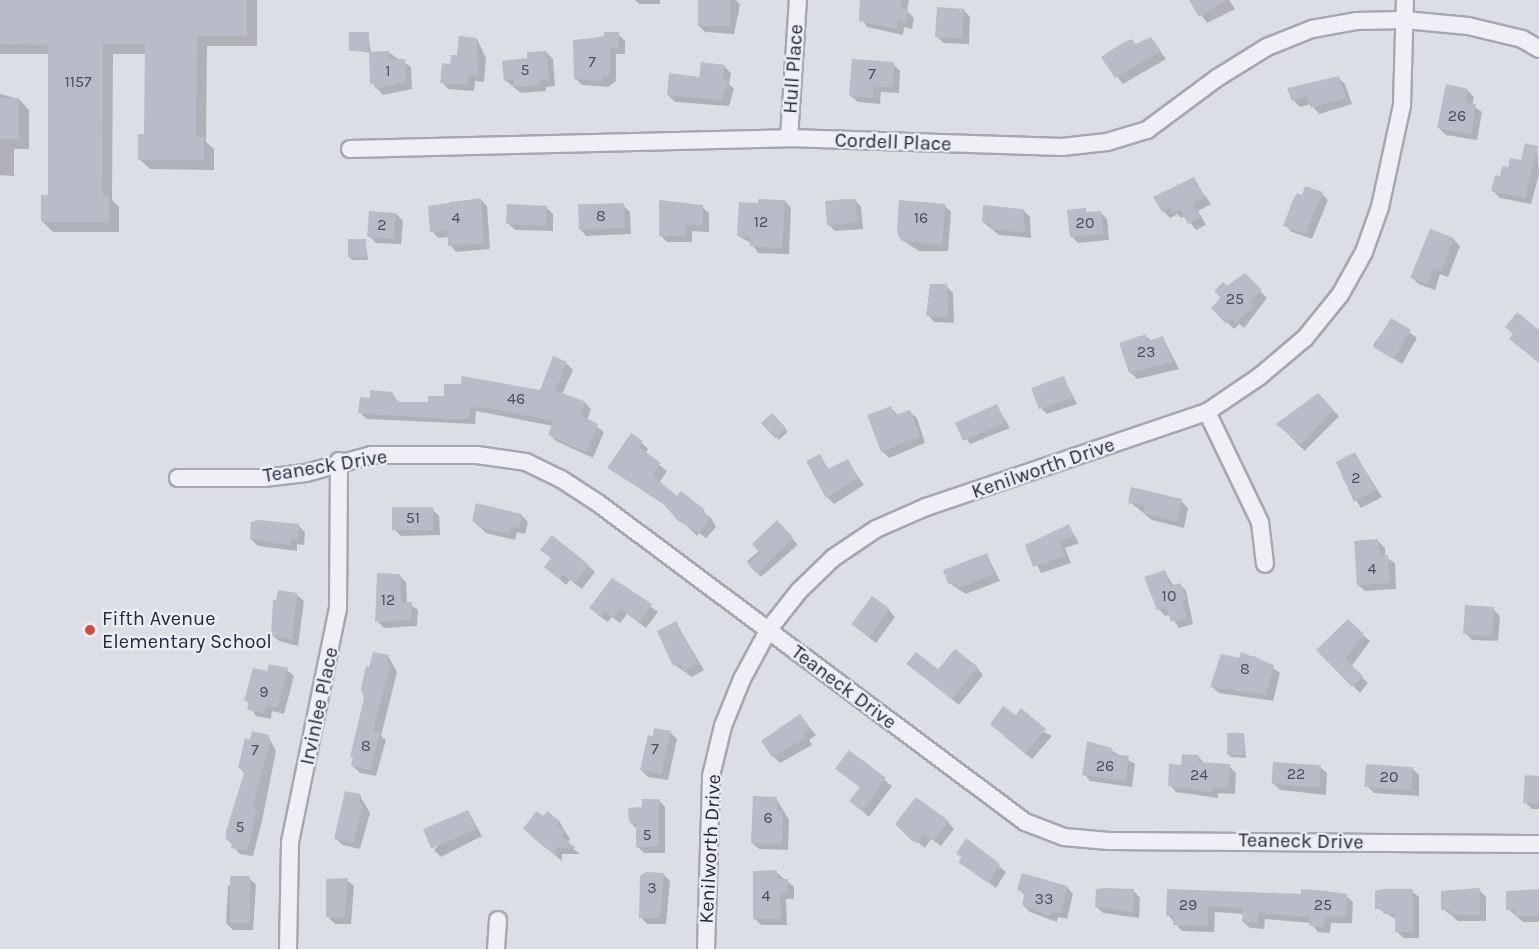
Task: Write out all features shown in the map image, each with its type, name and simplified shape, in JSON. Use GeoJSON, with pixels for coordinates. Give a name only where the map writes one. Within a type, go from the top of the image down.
{"type":"FeatureCollection","features":[{"type":"Feature","properties":{"kind":"street","name":"Hull Place"},"geometry":{"type":"LineString","coordinates":[[789,138],[798,0]]}},
{"type":"Feature","properties":{"kind":"street","name":"Kenilworth Drive"},"geometry":{"type":"LineString","coordinates":[[706,949],[711,776],[738,688],[769,629],[799,591],[833,558],[876,529],[926,507],[1207,412],[1260,376],[1305,338],[1340,295],[1364,252],[1380,207],[1402,105],[1405,0]]}},
{"type":"Feature","properties":{"kind":"street","name":"Cordell Place"},"geometry":{"type":"LineString","coordinates":[[350,149],[789,138],[1062,147],[1107,142],[1147,130],[1217,78],[1290,38],[1312,29],[1357,21],[1405,20],[1468,26],[1522,39],[1539,49]]}},
{"type":"Feature","properties":{"kind":"street"},"geometry":{"type":"LineString","coordinates":[[1207,412],[1260,522],[1265,564]]}},
{"type":"Feature","properties":{"kind":"street","name":"Teaneck Drive"},"geometry":{"type":"LineString","coordinates":[[178,478],[264,478],[306,473],[339,461],[372,455],[423,454],[526,462],[561,478],[598,503],[1025,822],[1064,837],[1109,841],[1539,843]]}},
{"type":"Feature","properties":{"kind":"street","name":"Irvinlee Place"},"geometry":{"type":"LineString","coordinates":[[288,949],[290,842],[338,609],[339,461]]}},
{"type":"Feature","properties":{"kind":"street"},"geometry":{"type":"LineString","coordinates":[[496,949],[498,920]]}},
{"type":"Feature","properties":{"kind":"building"},"geometry":{"type":"Polygon","coordinates":[[[0,0],[247,0],[247,36],[197,36],[196,137],[204,137],[204,160],[138,160],[138,134],[144,134],[145,44],[103,44],[102,195],[109,195],[109,222],[41,222],[41,195],[48,195],[48,45],[0,44],[0,0]]]}},
{"type":"Feature","properties":{"kind":"building"},"geometry":{"type":"Polygon","coordinates":[[[698,0],[730,0],[730,26],[698,26],[698,0]]]}},
{"type":"Feature","properties":{"kind":"building"},"geometry":{"type":"Polygon","coordinates":[[[860,0],[902,0],[900,8],[908,9],[906,23],[898,21],[896,29],[859,21],[860,0]]]}},
{"type":"Feature","properties":{"kind":"building"},"geometry":{"type":"Polygon","coordinates":[[[1189,0],[1226,0],[1199,17],[1189,0]]]}},
{"type":"Feature","properties":{"kind":"building"},"geometry":{"type":"Polygon","coordinates":[[[937,7],[964,9],[962,39],[935,37],[937,7]]]}},
{"type":"Feature","properties":{"kind":"building"},"geometry":{"type":"Polygon","coordinates":[[[349,32],[369,32],[369,51],[349,51],[349,32]]]}},
{"type":"Feature","properties":{"kind":"building"},"geometry":{"type":"Polygon","coordinates":[[[604,32],[619,32],[619,48],[610,48],[610,75],[602,77],[602,81],[574,79],[573,40],[604,37],[604,32]]]}},
{"type":"Feature","properties":{"kind":"building"},"geometry":{"type":"Polygon","coordinates":[[[459,36],[477,38],[478,76],[468,75],[468,85],[440,83],[442,63],[450,64],[451,55],[457,55],[459,36]]]}},
{"type":"Feature","properties":{"kind":"building"},"geometry":{"type":"Polygon","coordinates":[[[1151,37],[1161,51],[1115,78],[1101,57],[1124,42],[1132,39],[1135,44],[1151,37]]]}},
{"type":"Feature","properties":{"kind":"building"},"geometry":{"type":"Polygon","coordinates":[[[389,51],[389,59],[405,59],[406,82],[375,89],[375,83],[370,84],[369,52],[389,51]]]}},
{"type":"Feature","properties":{"kind":"building"},"geometry":{"type":"Polygon","coordinates":[[[546,51],[549,80],[540,80],[540,85],[513,87],[513,80],[504,81],[502,61],[527,58],[527,52],[546,51]]]}},
{"type":"Feature","properties":{"kind":"building"},"geometry":{"type":"Polygon","coordinates":[[[852,59],[894,62],[893,87],[874,86],[873,98],[849,96],[852,59]]]}},
{"type":"Feature","properties":{"kind":"building"},"geometry":{"type":"Polygon","coordinates":[[[701,62],[725,65],[723,80],[728,81],[722,100],[667,95],[669,73],[699,77],[701,62]]]}},
{"type":"Feature","properties":{"kind":"building"},"geometry":{"type":"Polygon","coordinates":[[[1339,76],[1346,98],[1311,108],[1307,96],[1292,101],[1287,88],[1339,76]]]}},
{"type":"Feature","properties":{"kind":"building"},"geometry":{"type":"Polygon","coordinates":[[[1446,84],[1468,89],[1465,102],[1476,104],[1471,135],[1437,128],[1446,84]]]}},
{"type":"Feature","properties":{"kind":"building"},"geometry":{"type":"Polygon","coordinates":[[[0,98],[19,98],[19,139],[0,139],[0,98]]]}},
{"type":"Feature","properties":{"kind":"building"},"geometry":{"type":"Polygon","coordinates":[[[1525,143],[1538,146],[1525,198],[1491,191],[1495,175],[1500,176],[1502,166],[1508,167],[1510,158],[1521,160],[1525,143]]]}},
{"type":"Feature","properties":{"kind":"building"},"geometry":{"type":"Polygon","coordinates":[[[1194,177],[1205,197],[1193,204],[1200,217],[1188,224],[1180,209],[1173,213],[1170,207],[1162,212],[1153,197],[1194,177]]]}},
{"type":"Feature","properties":{"kind":"building"},"geometry":{"type":"Polygon","coordinates":[[[1305,186],[1323,192],[1305,234],[1283,226],[1293,200],[1297,193],[1302,195],[1305,186]]]}},
{"type":"Feature","properties":{"kind":"building"},"geometry":{"type":"Polygon","coordinates":[[[481,198],[484,243],[448,246],[447,230],[430,232],[428,206],[481,198]]]}},
{"type":"Feature","properties":{"kind":"building"},"geometry":{"type":"Polygon","coordinates":[[[758,199],[785,200],[782,248],[750,246],[750,237],[737,236],[739,202],[758,203],[758,199]]]}},
{"type":"Feature","properties":{"kind":"building"},"geometry":{"type":"Polygon","coordinates":[[[855,199],[857,222],[827,225],[825,201],[855,199]]]}},
{"type":"Feature","properties":{"kind":"building"},"geometry":{"type":"Polygon","coordinates":[[[659,200],[703,205],[703,225],[686,225],[686,236],[659,236],[659,200]]]}},
{"type":"Feature","properties":{"kind":"building"},"geometry":{"type":"Polygon","coordinates":[[[899,200],[945,204],[942,245],[901,241],[897,232],[899,200]]]}},
{"type":"Feature","properties":{"kind":"building"},"geometry":{"type":"Polygon","coordinates":[[[624,203],[625,228],[579,230],[578,205],[624,203]]]}},
{"type":"Feature","properties":{"kind":"building"},"geometry":{"type":"Polygon","coordinates":[[[507,204],[547,206],[546,226],[506,224],[507,204]]]}},
{"type":"Feature","properties":{"kind":"building"},"geometry":{"type":"Polygon","coordinates":[[[983,205],[1023,209],[1025,232],[991,229],[991,223],[982,222],[983,205]]]}},
{"type":"Feature","properties":{"kind":"building"},"geometry":{"type":"Polygon","coordinates":[[[1086,208],[1086,212],[1101,211],[1103,234],[1070,237],[1067,210],[1086,208]]]}},
{"type":"Feature","properties":{"kind":"building"},"geometry":{"type":"Polygon","coordinates":[[[369,211],[396,213],[394,239],[367,237],[369,211]]]}},
{"type":"Feature","properties":{"kind":"building"},"geometry":{"type":"Polygon","coordinates":[[[1430,229],[1454,238],[1441,271],[1433,268],[1428,284],[1410,278],[1430,229]]]}},
{"type":"Feature","properties":{"kind":"building"},"geometry":{"type":"Polygon","coordinates":[[[348,239],[366,239],[366,257],[348,257],[348,239]]]}},
{"type":"Feature","properties":{"kind":"building"},"geometry":{"type":"Polygon","coordinates":[[[1245,273],[1262,290],[1250,302],[1254,305],[1236,323],[1232,318],[1226,324],[1211,308],[1221,298],[1214,291],[1223,282],[1227,286],[1245,273]]]}},
{"type":"Feature","properties":{"kind":"building"},"geometry":{"type":"Polygon","coordinates":[[[930,284],[947,284],[948,317],[926,316],[930,284]]]}},
{"type":"Feature","properties":{"kind":"building"},"geometry":{"type":"Polygon","coordinates":[[[1517,312],[1539,330],[1539,363],[1509,339],[1513,334],[1505,327],[1517,312]]]}},
{"type":"Feature","properties":{"kind":"building"},"geometry":{"type":"Polygon","coordinates":[[[1391,318],[1411,330],[1393,359],[1373,347],[1391,318]]]}},
{"type":"Feature","properties":{"kind":"building"},"geometry":{"type":"Polygon","coordinates":[[[1146,334],[1148,341],[1163,336],[1173,362],[1129,373],[1119,343],[1146,334]]]}},
{"type":"Feature","properties":{"kind":"building"},"geometry":{"type":"Polygon","coordinates":[[[553,356],[567,362],[555,390],[586,402],[580,415],[598,424],[586,452],[548,435],[553,421],[511,412],[470,406],[469,418],[460,420],[358,413],[360,397],[370,398],[370,390],[393,392],[392,398],[400,402],[428,402],[428,396],[444,396],[444,384],[461,384],[462,376],[540,390],[553,356]]]}},
{"type":"Feature","properties":{"kind":"building"},"geometry":{"type":"Polygon","coordinates":[[[1064,376],[1072,398],[1039,410],[1031,388],[1064,376]]]}},
{"type":"Feature","properties":{"kind":"building"},"geometry":{"type":"Polygon","coordinates":[[[1318,393],[1333,409],[1301,445],[1276,424],[1318,393]]]}},
{"type":"Feature","properties":{"kind":"building"},"geometry":{"type":"Polygon","coordinates":[[[997,404],[1005,422],[963,441],[955,423],[997,404]]]}},
{"type":"Feature","properties":{"kind":"building"},"geometry":{"type":"Polygon","coordinates":[[[891,406],[895,415],[910,410],[920,437],[881,452],[867,415],[891,406]]]}},
{"type":"Feature","properties":{"kind":"building"},"geometry":{"type":"Polygon","coordinates":[[[772,413],[786,428],[775,439],[761,423],[772,413]]]}},
{"type":"Feature","properties":{"kind":"building"},"geometry":{"type":"Polygon","coordinates":[[[631,433],[643,441],[639,447],[661,463],[652,475],[677,496],[681,491],[705,510],[703,513],[710,519],[699,533],[678,521],[662,502],[607,468],[631,433]]]}},
{"type":"Feature","properties":{"kind":"building"},"geometry":{"type":"Polygon","coordinates":[[[1355,452],[1376,490],[1354,502],[1336,462],[1355,452]]]}},
{"type":"Feature","properties":{"kind":"building"},"geometry":{"type":"Polygon","coordinates":[[[820,454],[828,469],[848,459],[858,478],[826,498],[806,461],[820,454]]]}},
{"type":"Feature","properties":{"kind":"building"},"geometry":{"type":"Polygon","coordinates":[[[1131,487],[1182,499],[1177,522],[1143,513],[1145,506],[1128,503],[1131,487]]]}},
{"type":"Feature","properties":{"kind":"building"},"geometry":{"type":"Polygon","coordinates":[[[476,503],[522,514],[519,528],[510,527],[509,534],[478,527],[479,523],[472,521],[476,503]]]}},
{"type":"Feature","properties":{"kind":"building"},"geometry":{"type":"Polygon","coordinates":[[[392,507],[433,507],[433,530],[392,530],[392,507]]]}},
{"type":"Feature","properties":{"kind":"building"},"geometry":{"type":"Polygon","coordinates":[[[260,520],[299,524],[298,539],[291,538],[290,545],[250,539],[251,522],[260,520]]]}},
{"type":"Feature","properties":{"kind":"building"},"geometry":{"type":"Polygon","coordinates":[[[777,520],[793,537],[757,574],[748,564],[760,553],[752,544],[777,520]]]}},
{"type":"Feature","properties":{"kind":"building"},"geometry":{"type":"Polygon","coordinates":[[[1069,524],[1074,536],[1060,541],[1065,556],[1033,567],[1025,545],[1069,524]]]}},
{"type":"Feature","properties":{"kind":"building"},"geometry":{"type":"Polygon","coordinates":[[[552,535],[589,565],[574,583],[563,574],[559,579],[544,567],[551,558],[540,550],[552,535]]]}},
{"type":"Feature","properties":{"kind":"building"},"geometry":{"type":"Polygon","coordinates":[[[1378,539],[1380,556],[1388,555],[1390,583],[1357,585],[1354,541],[1378,539]]]}},
{"type":"Feature","properties":{"kind":"building"},"geometry":{"type":"Polygon","coordinates":[[[987,553],[994,574],[958,588],[955,582],[948,584],[943,570],[987,553]]]}},
{"type":"Feature","properties":{"kind":"building"},"geometry":{"type":"Polygon","coordinates":[[[1165,570],[1170,586],[1180,583],[1187,599],[1182,601],[1187,617],[1171,622],[1166,607],[1157,610],[1144,577],[1165,570]]]}},
{"type":"Feature","properties":{"kind":"building"},"geometry":{"type":"Polygon","coordinates":[[[377,573],[400,574],[401,602],[412,602],[411,620],[375,622],[377,573]]]}},
{"type":"Feature","properties":{"kind":"building"},"geometry":{"type":"Polygon","coordinates":[[[612,578],[652,604],[639,622],[620,608],[613,618],[605,611],[601,617],[589,608],[612,578]]]}},
{"type":"Feature","properties":{"kind":"building"},"geometry":{"type":"Polygon","coordinates":[[[278,590],[297,593],[292,640],[271,635],[273,600],[276,600],[278,590]]]}},
{"type":"Feature","properties":{"kind":"building"},"geometry":{"type":"Polygon","coordinates":[[[872,596],[890,609],[869,637],[851,624],[872,596]]]}},
{"type":"Feature","properties":{"kind":"building"},"geometry":{"type":"Polygon","coordinates":[[[1465,605],[1494,607],[1492,636],[1463,634],[1465,605]]]}},
{"type":"Feature","properties":{"kind":"building"},"geometry":{"type":"Polygon","coordinates":[[[1348,619],[1364,634],[1345,659],[1363,676],[1352,687],[1316,650],[1348,619]]]}},
{"type":"Feature","properties":{"kind":"building"},"geometry":{"type":"Polygon","coordinates":[[[676,621],[698,663],[684,671],[680,663],[673,666],[657,631],[676,621]]]}},
{"type":"Feature","properties":{"kind":"building"},"geometry":{"type":"Polygon","coordinates":[[[955,649],[978,667],[952,699],[906,664],[916,652],[938,669],[955,649]]]}},
{"type":"Feature","properties":{"kind":"building"},"geometry":{"type":"Polygon","coordinates":[[[373,652],[389,655],[387,663],[391,664],[375,722],[374,731],[380,732],[370,770],[351,766],[353,757],[350,757],[364,698],[361,689],[366,666],[369,667],[373,652]]]}},
{"type":"Feature","properties":{"kind":"building"},"geometry":{"type":"Polygon","coordinates":[[[1241,652],[1274,665],[1266,695],[1210,687],[1221,654],[1239,658],[1241,652]]]}},
{"type":"Feature","properties":{"kind":"building"},"geometry":{"type":"Polygon","coordinates":[[[269,664],[288,668],[277,708],[266,705],[264,713],[247,710],[249,702],[244,701],[253,668],[267,671],[269,664]]]}},
{"type":"Feature","properties":{"kind":"building"},"geometry":{"type":"Polygon","coordinates":[[[1003,706],[1016,715],[1021,708],[1046,729],[1025,754],[990,724],[1003,706]]]}},
{"type":"Feature","properties":{"kind":"building"},"geometry":{"type":"Polygon","coordinates":[[[800,714],[810,728],[803,733],[807,738],[772,757],[761,741],[800,714]]]}},
{"type":"Feature","properties":{"kind":"building"},"geometry":{"type":"Polygon","coordinates":[[[654,728],[671,731],[661,774],[640,770],[648,735],[653,736],[654,728]]]}},
{"type":"Feature","properties":{"kind":"building"},"geometry":{"type":"Polygon","coordinates":[[[252,731],[269,735],[270,743],[253,804],[256,813],[247,851],[231,848],[233,841],[226,840],[226,831],[245,770],[238,768],[245,738],[250,740],[252,731]]]}},
{"type":"Feature","properties":{"kind":"building"},"geometry":{"type":"Polygon","coordinates":[[[1227,733],[1244,733],[1244,755],[1227,755],[1227,733]]]}},
{"type":"Feature","properties":{"kind":"building"},"geometry":{"type":"Polygon","coordinates":[[[1087,741],[1112,748],[1111,754],[1129,756],[1126,781],[1082,775],[1087,741]]]}},
{"type":"Feature","properties":{"kind":"building"},"geometry":{"type":"Polygon","coordinates":[[[849,750],[886,778],[862,811],[849,801],[860,787],[835,769],[849,750]]]}},
{"type":"Feature","properties":{"kind":"building"},"geometry":{"type":"Polygon","coordinates":[[[1182,754],[1198,755],[1198,762],[1230,764],[1228,788],[1212,787],[1212,792],[1168,786],[1169,764],[1181,765],[1182,754]]]}},
{"type":"Feature","properties":{"kind":"building"},"geometry":{"type":"Polygon","coordinates":[[[1273,762],[1321,765],[1319,787],[1271,784],[1273,762]]]}},
{"type":"Feature","properties":{"kind":"building"},"geometry":{"type":"Polygon","coordinates":[[[1366,764],[1413,767],[1411,790],[1364,787],[1366,764]]]}},
{"type":"Feature","properties":{"kind":"building"},"geometry":{"type":"Polygon","coordinates":[[[1525,775],[1539,776],[1539,803],[1523,803],[1525,775]]]}},
{"type":"Feature","properties":{"kind":"building"},"geometry":{"type":"Polygon","coordinates":[[[345,791],[361,794],[359,803],[363,804],[353,843],[334,839],[345,791]]]}},
{"type":"Feature","properties":{"kind":"building"},"geometry":{"type":"Polygon","coordinates":[[[753,796],[777,797],[777,811],[783,811],[782,844],[751,843],[753,796]]]}},
{"type":"Feature","properties":{"kind":"building"},"geometry":{"type":"Polygon","coordinates":[[[916,797],[949,821],[934,840],[924,834],[918,843],[912,841],[895,824],[916,797]]]}},
{"type":"Feature","properties":{"kind":"building"},"geometry":{"type":"Polygon","coordinates":[[[642,799],[659,799],[659,846],[636,847],[636,823],[629,822],[628,808],[642,807],[642,799]]]}},
{"type":"Feature","properties":{"kind":"building"},"geometry":{"type":"Polygon","coordinates":[[[468,810],[476,829],[431,848],[423,829],[468,810]]]}},
{"type":"Feature","properties":{"kind":"building"},"geometry":{"type":"Polygon","coordinates":[[[536,811],[543,816],[547,811],[561,822],[557,826],[565,832],[561,836],[576,848],[556,848],[556,856],[523,829],[536,811]]]}},
{"type":"Feature","properties":{"kind":"building"},"geometry":{"type":"Polygon","coordinates":[[[966,838],[1000,864],[988,883],[958,862],[962,857],[956,854],[966,838]]]}},
{"type":"Feature","properties":{"kind":"building"},"geometry":{"type":"Polygon","coordinates":[[[777,870],[777,879],[788,879],[788,893],[780,893],[781,919],[753,919],[753,871],[777,870]]]}},
{"type":"Feature","properties":{"kind":"building"},"geometry":{"type":"Polygon","coordinates":[[[646,872],[664,873],[660,918],[639,918],[640,876],[646,872]]]}},
{"type":"Feature","properties":{"kind":"building"},"geometry":{"type":"Polygon","coordinates":[[[1022,873],[1067,886],[1061,913],[1052,911],[1050,916],[1022,905],[1025,892],[1017,890],[1022,873]]]}},
{"type":"Feature","properties":{"kind":"building"},"geometry":{"type":"Polygon","coordinates":[[[230,876],[250,876],[250,923],[230,923],[230,876]]]}},
{"type":"Feature","properties":{"kind":"building"},"geometry":{"type":"Polygon","coordinates":[[[348,878],[344,918],[326,917],[326,879],[348,878]]]}},
{"type":"Feature","properties":{"kind":"building"},"geometry":{"type":"Polygon","coordinates":[[[1480,888],[1480,915],[1450,915],[1450,910],[1441,910],[1441,891],[1480,888]]]}},
{"type":"Feature","properties":{"kind":"building"},"geometry":{"type":"Polygon","coordinates":[[[1096,889],[1134,889],[1133,912],[1095,907],[1096,889]]]}},
{"type":"Feature","properties":{"kind":"building"},"geometry":{"type":"Polygon","coordinates":[[[1167,889],[1301,894],[1301,889],[1347,894],[1346,917],[1325,917],[1324,927],[1309,926],[1310,917],[1259,913],[1258,923],[1242,922],[1243,908],[1208,906],[1208,926],[1173,925],[1174,916],[1166,916],[1167,889]]]}},
{"type":"Feature","properties":{"kind":"building"},"geometry":{"type":"Polygon","coordinates":[[[1413,889],[1413,932],[1395,932],[1395,914],[1383,914],[1383,909],[1375,909],[1375,891],[1413,889]]]}},
{"type":"Feature","properties":{"kind":"building"},"geometry":{"type":"Polygon","coordinates":[[[1539,889],[1539,916],[1515,916],[1515,910],[1506,910],[1506,891],[1539,889]]]}},
{"type":"Feature","properties":{"kind":"place","name":"Fifth Avenue Elementary School"},"geometry":{"type":"Point","coordinates":[90,630]}}]}
